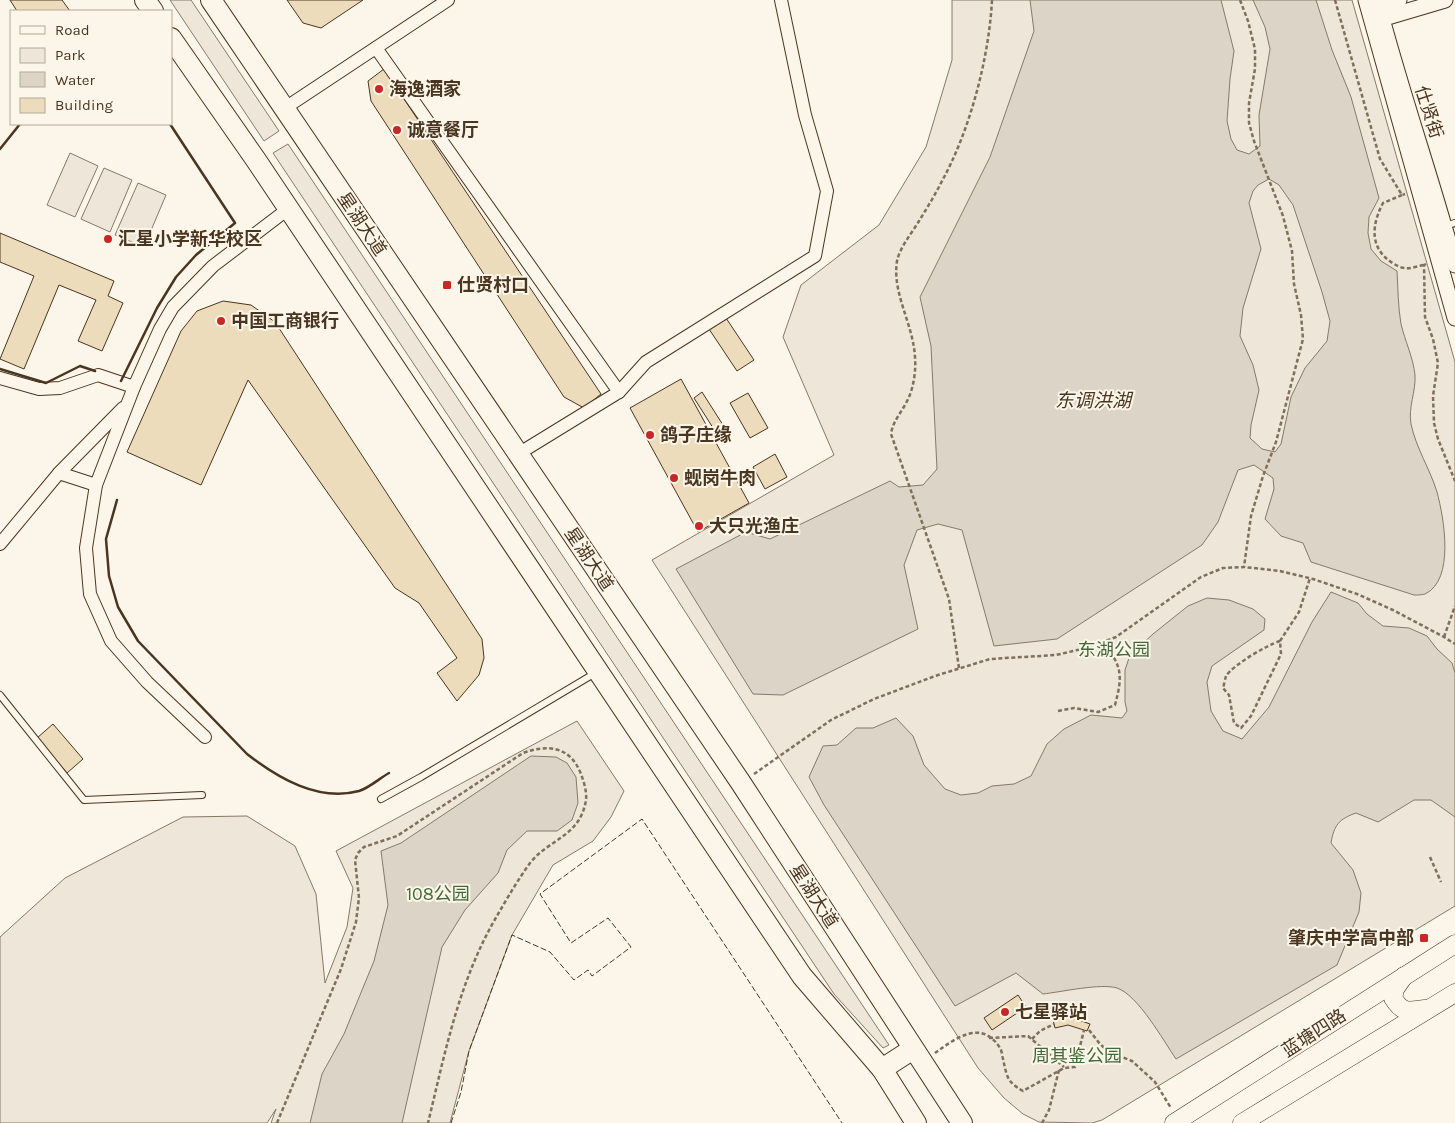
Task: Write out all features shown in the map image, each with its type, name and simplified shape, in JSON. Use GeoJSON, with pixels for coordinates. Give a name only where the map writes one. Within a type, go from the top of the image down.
{"type":"FeatureCollection","features":[{"type":"Feature","properties":{"kind":"main road","name":"星湖大道"},"geometry":{"type":"LineString","coordinates":[[211,0],[741,783],[918,1056],[963,1120]]}},
{"type":"Feature","properties":{"kind":"main road"},"geometry":{"type":"LineString","coordinates":[[172,39],[288,209],[802,976],[882,1069],[913,1121]]}},
{"type":"Feature","properties":{"kind":"main road","name":"蓝塘四路"},"geometry":{"type":"LineString","coordinates":[[1177,1122],[1455,944]]}},
{"type":"Feature","properties":{"kind":"main road"},"geometry":{"type":"LineString","coordinates":[[1406,974],[1395,989],[1393,998],[1399,1008],[1406,1012],[1428,1009]]}},
{"type":"Feature","properties":{"kind":"main road"},"geometry":{"type":"LineString","coordinates":[[1242,1123],[1455,992]]}},
{"type":"Feature","properties":{"kind":"main road"},"geometry":{"type":"LineString","coordinates":[[882,1069],[918,1056]]}},
{"type":"Feature","properties":{"kind":"street"},"geometry":{"type":"LineString","coordinates":[[285,108],[448,0]]}},
{"type":"Feature","properties":{"kind":"street"},"geometry":{"type":"LineString","coordinates":[[518,454],[619,392],[646,362],[815,256],[827,191],[805,115],[781,0]]}},
{"type":"Feature","properties":{"kind":"street"},"geometry":{"type":"LineString","coordinates":[[1374,9],[1399,0]]}},
{"type":"Feature","properties":{"kind":"street"},"geometry":{"type":"LineString","coordinates":[[1374,9],[1445,0]]}},
{"type":"Feature","properties":{"kind":"street","name":"仕贤街"},"geometry":{"type":"LineString","coordinates":[[1374,9],[1393,62],[1455,265]]}},
{"type":"Feature","properties":{"kind":"street"},"geometry":{"type":"LineString","coordinates":[[376,48],[619,392]]}},
{"type":"Feature","properties":{"kind":"street"},"geometry":{"type":"LineString","coordinates":[[205,737],[147,682],[111,641],[90,594],[86,548],[96,485],[132,393],[160,329],[173,308],[213,266],[288,209]]}},
{"type":"Feature","properties":{"kind":"street"},"geometry":{"type":"LineString","coordinates":[[1443,226],[1455,318]]}},
{"type":"Feature","properties":{"kind":"street"},"geometry":{"type":"LineString","coordinates":[[0,378],[39,389],[60,388],[98,375],[132,393]]}},
{"type":"Feature","properties":{"kind":"street"},"geometry":{"type":"LineString","coordinates":[[0,544],[60,473],[122,410],[132,393]]}},
{"type":"Feature","properties":{"kind":"street"},"geometry":{"type":"LineString","coordinates":[[60,473],[96,485]]}},
{"type":"Feature","properties":{"kind":"lane"},"geometry":{"type":"LineString","coordinates":[[381,799],[598,672]]}},
{"type":"Feature","properties":{"kind":"lane"},"geometry":{"type":"LineString","coordinates":[[0,695],[84,800],[202,796]]}},
{"type":"Feature","properties":{"kind":"path"},"geometry":{"type":"LineString","coordinates":[[959,668],[949,599],[891,434],[892,424],[909,397],[915,377],[915,356],[911,332],[896,285],[898,259],[943,179],[976,95],[986,54],[992,0]]}},
{"type":"Feature","properties":{"kind":"path"},"geometry":{"type":"LineString","coordinates":[[1240,0],[1248,21],[1255,49],[1255,69],[1249,104],[1249,123],[1283,216],[1292,251],[1294,284],[1301,315],[1303,339],[1276,442],[1251,516],[1244,566]]}},
{"type":"Feature","properties":{"kind":"path"},"geometry":{"type":"LineString","coordinates":[[1335,0],[1380,159],[1402,195]]}},
{"type":"Feature","properties":{"kind":"path"},"geometry":{"type":"LineString","coordinates":[[1412,192],[1383,203],[1376,215],[1374,239],[1384,258],[1395,264],[1405,268],[1433,263]]}},
{"type":"Feature","properties":{"kind":"path"},"geometry":{"type":"LineString","coordinates":[[1424,265],[1426,317],[1438,363],[1433,396],[1434,423],[1438,439],[1455,481]]}},
{"type":"Feature","properties":{"kind":"path"},"geometry":{"type":"LineString","coordinates":[[741,783],[831,720],[874,699],[935,676],[990,659],[1056,655],[1103,642],[1116,637],[1201,577],[1223,568],[1244,566],[1280,571],[1310,578],[1393,610],[1444,636],[1455,644]]}},
{"type":"Feature","properties":{"kind":"path"},"geometry":{"type":"LineString","coordinates":[[1280,641],[1267,645],[1226,676],[1223,688],[1229,696],[1234,723],[1241,728],[1251,716],[1281,654],[1280,641],[1299,612],[1310,578]]}},
{"type":"Feature","properties":{"kind":"path"},"geometry":{"type":"LineString","coordinates":[[1444,636],[1455,606]]}},
{"type":"Feature","properties":{"kind":"path"},"geometry":{"type":"LineString","coordinates":[[1058,711],[1074,708],[1098,712],[1115,705],[1120,684],[1117,660],[1103,642]]}},
{"type":"Feature","properties":{"kind":"path"},"geometry":{"type":"LineString","coordinates":[[276,1123],[341,969],[356,922],[359,898],[355,860],[358,853],[364,847],[397,836],[522,753],[538,748],[557,749],[571,757],[578,767],[584,782],[587,798],[582,815],[573,830],[544,849],[530,863],[476,954],[454,1017],[428,1123]]}},
{"type":"Feature","properties":{"kind":"path"},"geometry":{"type":"LineString","coordinates":[[1430,857],[1441,882]]}},
{"type":"Feature","properties":{"kind":"path"},"geometry":{"type":"LineString","coordinates":[[1032,1039],[1040,1031],[1054,1024]]}},
{"type":"Feature","properties":{"kind":"path"},"geometry":{"type":"LineString","coordinates":[[918,1056],[966,1033],[980,1033],[990,1038],[1000,1049],[1007,1078],[1014,1086],[1023,1090],[1059,1070],[1074,1067],[1084,1030]]}},
{"type":"Feature","properties":{"kind":"path"},"geometry":{"type":"LineString","coordinates":[[1089,1030],[1109,1052],[1132,1061],[1154,1082],[1177,1122]]}},
{"type":"Feature","properties":{"kind":"path"},"geometry":{"type":"LineString","coordinates":[[990,1038],[1028,1036],[1064,1068]]}},
{"type":"Feature","properties":{"kind":"path"},"geometry":{"type":"LineString","coordinates":[[1042,1123],[1049,1110],[1059,1070]]}},
{"type":"Feature","properties":{"kind":"green space"},"geometry":{"type":"Polygon","coordinates":[[[170,0],[191,0],[279,131],[264,141],[170,0]]]}},
{"type":"Feature","properties":{"kind":"green space","name":"东湖公园"},"geometry":{"type":"Polygon","coordinates":[[[952,0],[1352,0],[1455,362],[1455,906],[1102,1120],[1092,1123],[1039,1122],[1023,1114],[1004,1098],[978,1068],[652,560],[834,455],[783,337],[801,285],[879,225],[926,147],[952,60],[952,0]]]}},
{"type":"Feature","properties":{"kind":"green space"},"geometry":{"type":"Polygon","coordinates":[[[288,144],[889,1045],[883,1048],[834,994],[273,153],[288,144]]]}},
{"type":"Feature","properties":{"kind":"green space"},"geometry":{"type":"Polygon","coordinates":[[[70,153],[98,166],[75,217],[47,205],[70,153]]]}},
{"type":"Feature","properties":{"kind":"green space"},"geometry":{"type":"Polygon","coordinates":[[[104,168],[132,180],[110,232],[81,219],[104,168]]]}},
{"type":"Feature","properties":{"kind":"green space"},"geometry":{"type":"Polygon","coordinates":[[[138,183],[166,195],[144,247],[115,235],[138,183]]]}},
{"type":"Feature","properties":{"kind":"green space","name":"108公园"},"geometry":{"type":"Polygon","coordinates":[[[577,721],[624,791],[611,817],[593,841],[553,865],[512,935],[469,1051],[450,1123],[271,1123],[276,1109],[267,1123],[0,1123],[0,937],[65,878],[183,817],[247,816],[295,846],[316,894],[325,983],[347,927],[353,888],[336,851],[577,721]]]}},
{"type":"Feature","properties":{"kind":"water","name":"东调洪湖"},"geometry":{"type":"Polygon","coordinates":[[[1030,0],[1221,0],[1234,51],[1227,121],[1231,139],[1237,150],[1249,154],[1260,146],[1259,115],[1270,49],[1265,27],[1253,0],[1316,0],[1332,50],[1351,97],[1379,198],[1369,217],[1368,233],[1371,249],[1381,261],[1397,271],[1401,324],[1413,362],[1415,375],[1410,412],[1411,424],[1416,442],[1437,492],[1442,517],[1445,547],[1441,576],[1434,587],[1425,594],[1414,595],[1311,562],[1303,543],[1281,536],[1265,519],[1274,489],[1273,478],[1254,465],[1238,470],[1218,522],[1202,545],[1057,639],[994,646],[962,530],[938,524],[917,530],[904,565],[918,629],[783,695],[753,694],[676,569],[746,532],[770,539],[890,481],[899,487],[923,485],[937,469],[931,346],[920,297],[990,157],[1034,31],[1030,0]],[[1269,179],[1258,185],[1253,191],[1249,203],[1261,249],[1243,308],[1240,336],[1253,365],[1259,390],[1250,438],[1262,449],[1275,452],[1281,444],[1291,397],[1305,368],[1327,341],[1330,321],[1293,205],[1279,185],[1269,179]]]}},
{"type":"Feature","properties":{"kind":"water"},"geometry":{"type":"Polygon","coordinates":[[[1331,592],[1358,603],[1367,614],[1383,626],[1409,628],[1427,636],[1452,663],[1455,673],[1455,817],[1431,800],[1414,800],[1378,822],[1356,813],[1341,820],[1336,827],[1331,843],[1353,870],[1361,893],[1359,912],[1337,965],[1176,1059],[1133,999],[1117,988],[1091,987],[1043,994],[1016,973],[955,1006],[824,805],[809,777],[823,746],[837,745],[856,728],[873,728],[896,718],[913,736],[924,765],[945,789],[961,795],[978,793],[992,786],[1014,784],[1031,776],[1047,744],[1064,729],[1091,715],[1122,718],[1127,711],[1125,702],[1125,670],[1130,655],[1188,606],[1207,598],[1229,600],[1253,609],[1265,619],[1264,630],[1212,666],[1207,682],[1211,711],[1223,731],[1242,739],[1269,707],[1312,622],[1331,592]]]}},
{"type":"Feature","properties":{"kind":"water"},"geometry":{"type":"Polygon","coordinates":[[[531,756],[556,757],[567,763],[576,777],[578,803],[572,820],[557,831],[527,831],[507,850],[498,873],[465,910],[442,947],[402,1123],[310,1123],[322,1074],[344,1034],[374,961],[388,905],[381,851],[401,843],[531,756]]]}},
{"type":"Feature","properties":{"kind":"building"},"geometry":{"type":"Polygon","coordinates":[[[10,0],[62,0],[69,10],[16,10],[10,0]]]}},
{"type":"Feature","properties":{"kind":"building"},"geometry":{"type":"Polygon","coordinates":[[[287,0],[363,0],[321,28],[303,23],[287,0]]]}},
{"type":"Feature","properties":{"kind":"building"},"geometry":{"type":"Polygon","coordinates":[[[384,69],[601,394],[584,408],[564,397],[371,101],[368,81],[384,69]]]}},
{"type":"Feature","properties":{"kind":"building"},"geometry":{"type":"Polygon","coordinates":[[[0,233],[114,281],[108,296],[123,303],[102,351],[78,341],[96,300],[59,285],[24,369],[0,359],[34,276],[0,262],[0,233]]]}},
{"type":"Feature","properties":{"kind":"building"},"geometry":{"type":"Polygon","coordinates":[[[223,301],[251,305],[275,322],[482,639],[484,658],[479,675],[457,701],[437,673],[457,658],[419,603],[395,588],[248,380],[201,485],[127,452],[181,331],[197,311],[223,301]]]}},
{"type":"Feature","properties":{"kind":"building"},"geometry":{"type":"Polygon","coordinates":[[[724,315],[754,360],[737,371],[707,326],[724,315]]]}},
{"type":"Feature","properties":{"kind":"building"},"geometry":{"type":"Polygon","coordinates":[[[681,379],[749,503],[698,532],[630,408],[681,379]]]}},
{"type":"Feature","properties":{"kind":"building"},"geometry":{"type":"Polygon","coordinates":[[[702,392],[723,425],[715,431],[694,398],[702,392]]]}},
{"type":"Feature","properties":{"kind":"building"},"geometry":{"type":"Polygon","coordinates":[[[748,393],[768,428],[750,438],[730,403],[748,393]]]}},
{"type":"Feature","properties":{"kind":"building"},"geometry":{"type":"Polygon","coordinates":[[[775,454],[787,477],[765,489],[753,467],[775,454]]]}},
{"type":"Feature","properties":{"kind":"building"},"geometry":{"type":"Polygon","coordinates":[[[53,724],[83,759],[67,773],[37,738],[53,724]]]}},
{"type":"Feature","properties":{"kind":"building","name":"七星驿站"},"geometry":{"type":"Polygon","coordinates":[[[1018,995],[1026,1007],[992,1030],[984,1018],[1018,995]]]}},
{"type":"Feature","properties":{"kind":"building"},"geometry":{"type":"Polygon","coordinates":[[[1064,1018],[1076,1019],[1090,1024],[1087,1031],[1068,1025],[1055,1028],[1053,1020],[1064,1018]]]}},
{"type":"Feature","properties":{"kind":"fence"},"geometry":{"type":"LineString","coordinates":[[451,1123],[461,1092],[469,1051],[512,935],[550,952],[574,980],[588,970],[592,976],[631,947],[608,918],[571,943],[540,894],[642,819],[842,1123]]}},
{"type":"Feature","properties":{"kind":"wall"},"geometry":{"type":"LineString","coordinates":[[0,149],[19,125]]}},
{"type":"Feature","properties":{"kind":"wall"},"geometry":{"type":"LineString","coordinates":[[121,381],[157,308],[176,277],[196,255],[235,223],[171,125]]}},
{"type":"Feature","properties":{"kind":"wall"},"geometry":{"type":"LineString","coordinates":[[0,369],[46,383],[80,366],[95,371]]}},
{"type":"Feature","properties":{"kind":"wall"},"geometry":{"type":"LineString","coordinates":[[117,500],[106,539],[109,576],[118,607],[138,641],[247,754],[299,786],[329,793],[344,794],[363,790],[389,773]]}},
{"type":"Feature","properties":{"kind":"place","name":"海逸酒家"},"geometry":{"type":"Point","coordinates":[379,89]}},
{"type":"Feature","properties":{"kind":"place","name":"诚意餐厅"},"geometry":{"type":"Point","coordinates":[397,130]}},
{"type":"Feature","properties":{"kind":"place","name":"汇星小学新华校区"},"geometry":{"type":"Point","coordinates":[108,239]}},
{"type":"Feature","properties":{"kind":"place","name":"仕贤村口"},"geometry":{"type":"Point","coordinates":[447,285]}},
{"type":"Feature","properties":{"kind":"place","name":"中国工商银行"},"geometry":{"type":"Point","coordinates":[221,321]}},
{"type":"Feature","properties":{"kind":"place","name":"鸽子庄缘"},"geometry":{"type":"Point","coordinates":[650,435]}},
{"type":"Feature","properties":{"kind":"place","name":"蚬岗牛肉"},"geometry":{"type":"Point","coordinates":[674,478]}},
{"type":"Feature","properties":{"kind":"place","name":"大只光渔庄"},"geometry":{"type":"Point","coordinates":[699,526]}},
{"type":"Feature","properties":{"kind":"place","name":"肇庆中学高中部"},"geometry":{"type":"Point","coordinates":[1424,938]}},
{"type":"Feature","properties":{"kind":"place","name":"七星驿站"},"geometry":{"type":"Point","coordinates":[1005,1012]}},
{"type":"Feature","properties":{"kind":"park label","name":"周其鉴公园"},"geometry":{"type":"Point","coordinates":[1077,1056]}}]}
